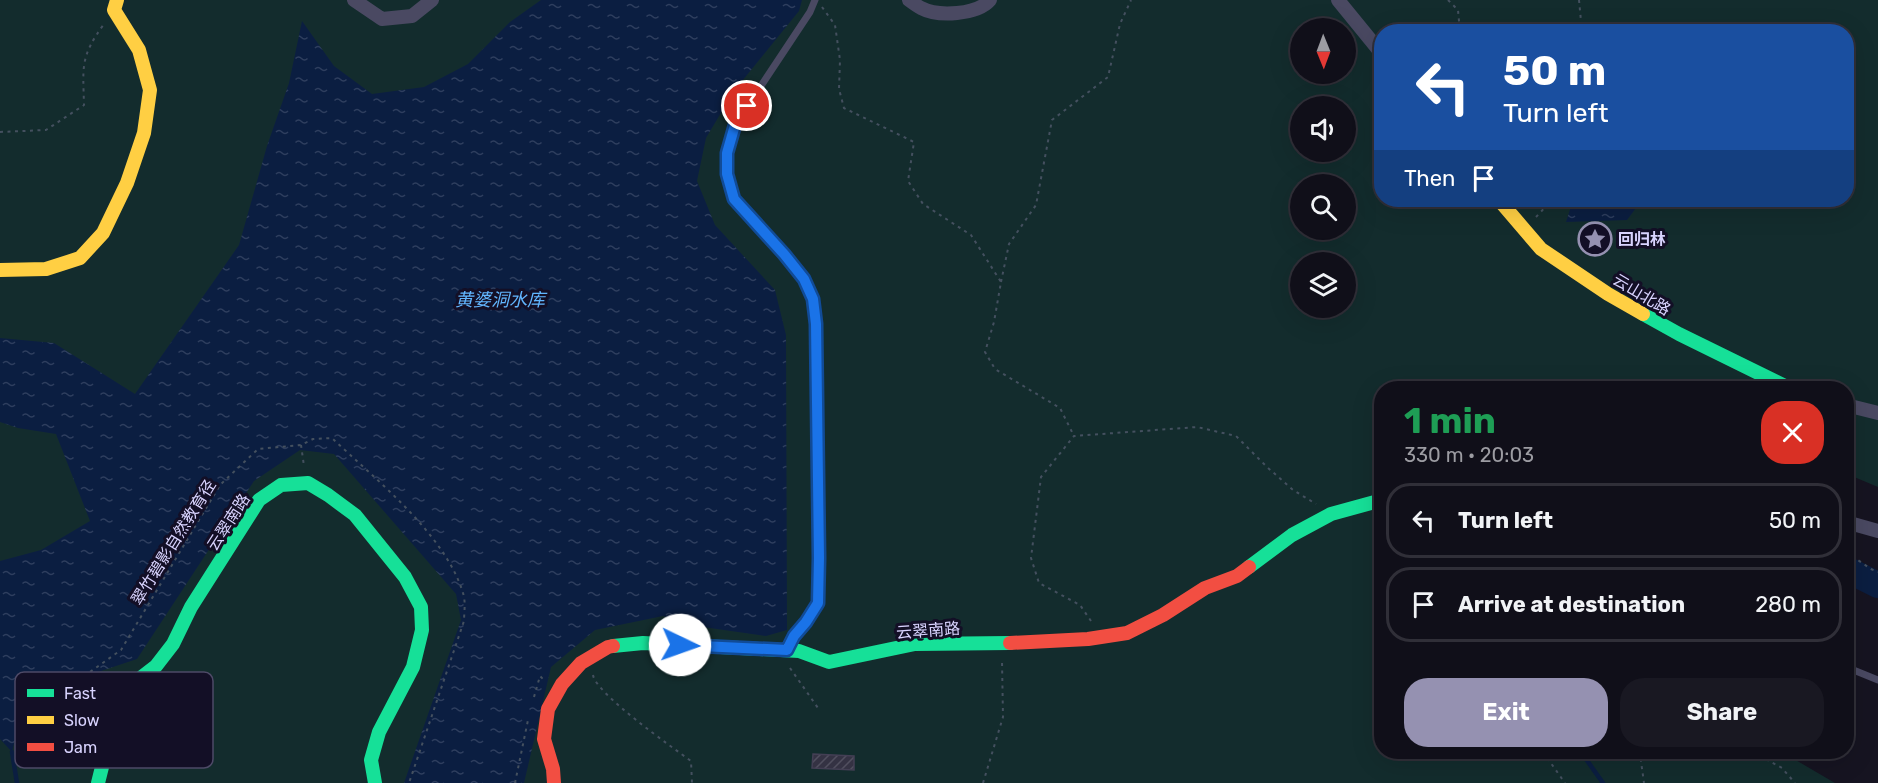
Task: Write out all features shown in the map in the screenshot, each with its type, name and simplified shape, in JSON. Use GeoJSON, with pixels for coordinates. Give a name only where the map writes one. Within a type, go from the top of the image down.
{"type":"FeatureCollection","features":[{"type":"Feature","properties":{"kind":"street"},"geometry":{"type":"LineString","coordinates":[[354,0],[382,20],[412,16],[432,0]]}},
{"type":"Feature","properties":{"kind":"street"},"geometry":{"type":"LineString","coordinates":[[909,0],[922,9],[952,15],[985,6],[990,0]]}},
{"type":"Feature","properties":{"kind":"street"},"geometry":{"type":"LineString","coordinates":[[1338,0],[1374,44]]}},
{"type":"Feature","properties":{"kind":"street"},"geometry":{"type":"LineString","coordinates":[[0,270],[46,269],[80,258],[104,233],[127,183],[144,133],[150,90],[139,50],[116,5]]}},
{"type":"Feature","properties":{"kind":"street","name":"云山北路"},"geometry":{"type":"LineString","coordinates":[[1504,207],[1541,249],[1608,294],[1678,334],[1775,381]]}},
{"type":"Feature","properties":{"kind":"street"},"geometry":{"type":"LineString","coordinates":[[1854,407],[1878,413]]}},
{"type":"Feature","properties":{"kind":"street"},"geometry":{"type":"LineString","coordinates":[[308,483],[355,516],[405,577],[421,607],[422,630],[413,667],[379,732],[371,760],[375,783]]}},
{"type":"Feature","properties":{"kind":"street","name":"云翠南路"},"geometry":{"type":"LineString","coordinates":[[148,672],[156,666],[173,644],[190,607],[259,500],[281,485],[308,483]]}},
{"type":"Feature","properties":{"kind":"street","name":"云翠南路"},"geometry":{"type":"LineString","coordinates":[[554,783],[553,769],[544,739],[548,709],[562,684],[581,663],[608,647],[643,643],[799,651],[830,662],[915,644],[1002,643],[1101,637],[1126,633],[1163,615],[1205,588],[1237,576],[1292,535],[1331,514],[1374,502]]}},
{"type":"Feature","properties":{"kind":"street"},"geometry":{"type":"LineString","coordinates":[[1854,524],[1878,531]]}},
{"type":"Feature","properties":{"kind":"street","name":"云翠南路"},"geometry":{"type":"LineString","coordinates":[[98,783],[102,768]]}},
{"type":"Feature","properties":{"kind":"lane"},"geometry":{"type":"LineString","coordinates":[[784,650],[818,603],[816,324],[813,299],[804,279],[734,199],[727,174],[727,153],[735,125],[816,0]]}},
{"type":"Feature","properties":{"kind":"lane"},"geometry":{"type":"LineString","coordinates":[[1854,671],[1878,680]]}},
{"type":"Feature","properties":{"kind":"path"},"geometry":{"type":"LineString","coordinates":[[816,0],[835,25],[840,60],[839,89],[844,108],[914,142],[908,181],[923,204],[971,235],[1001,282]]}},
{"type":"Feature","properties":{"kind":"path"},"geometry":{"type":"LineString","coordinates":[[1074,436],[1060,408],[995,369],[985,352],[994,322],[1009,244],[1036,205],[1052,120],[1108,77],[1120,24],[1131,0]]}},
{"type":"Feature","properties":{"kind":"path"},"geometry":{"type":"LineString","coordinates":[[1448,0],[1458,10],[1459,24]]}},
{"type":"Feature","properties":{"kind":"path"},"geometry":{"type":"LineString","coordinates":[[1579,0],[1581,24]]}},
{"type":"Feature","properties":{"kind":"path"},"geometry":{"type":"LineString","coordinates":[[0,132],[46,130],[84,105],[82,64],[90,43],[116,5]]}},
{"type":"Feature","properties":{"kind":"path"},"geometry":{"type":"LineString","coordinates":[[1524,230],[1545,207]]}},
{"type":"Feature","properties":{"kind":"path"},"geometry":{"type":"LineString","coordinates":[[1101,637],[1080,605],[1039,583],[1031,558],[1041,477],[1074,436],[1197,427],[1236,435],[1293,490],[1331,514]]}},
{"type":"Feature","properties":{"kind":"path","name":"翠竹碧影自然教育径"},"geometry":{"type":"LineString","coordinates":[[90,672],[121,650],[220,485],[258,449],[301,445],[313,438],[332,438],[421,522],[452,568],[464,596],[464,621],[409,783]]}},
{"type":"Feature","properties":{"kind":"path"},"geometry":{"type":"LineString","coordinates":[[301,445],[308,483]]}},
{"type":"Feature","properties":{"kind":"path"},"geometry":{"type":"LineString","coordinates":[[1854,558],[1878,572]]}},
{"type":"Feature","properties":{"kind":"path"},"geometry":{"type":"LineString","coordinates":[[983,783],[1003,717],[1002,643]]}},
{"type":"Feature","properties":{"kind":"path"},"geometry":{"type":"LineString","coordinates":[[784,650],[781,656],[818,708]]}},
{"type":"Feature","properties":{"kind":"path"},"geometry":{"type":"LineString","coordinates":[[590,657],[594,681],[620,707],[691,761],[693,783]]}},
{"type":"Feature","properties":{"kind":"path"},"geometry":{"type":"LineString","coordinates":[[532,706],[540,676]]}},
{"type":"Feature","properties":{"kind":"path"},"geometry":{"type":"LineString","coordinates":[[515,783],[530,716]]}},
{"type":"Feature","properties":{"kind":"path"},"geometry":{"type":"LineString","coordinates":[[1548,759],[1565,783]]}},
{"type":"Feature","properties":{"kind":"path"},"geometry":{"type":"LineString","coordinates":[[1641,759],[1644,783]]}},
{"type":"Feature","properties":{"kind":"path"},"geometry":{"type":"LineString","coordinates":[[1766,759],[1782,768],[1795,783]]}},
{"type":"Feature","properties":{"kind":"green space"},"geometry":{"type":"Polygon","coordinates":[[[0,0],[1878,0],[1878,487],[1854,477],[1854,381],[1374,381],[1374,759],[1794,759],[1835,783],[0,783],[0,0]]]}},
{"type":"Feature","properties":{"kind":"water","name":"黄婆洞水库"},"geometry":{"type":"Polygon","coordinates":[[[541,0],[802,0],[799,11],[734,91],[706,138],[697,181],[715,225],[775,290],[786,335],[787,630],[766,636],[703,627],[663,616],[595,630],[551,667],[524,783],[404,783],[461,620],[456,594],[334,454],[300,450],[254,481],[137,659],[98,672],[15,672],[15,739],[12,752],[0,739],[0,561],[41,550],[90,521],[56,434],[18,428],[0,422],[0,338],[54,343],[135,394],[239,245],[267,146],[289,83],[302,21],[334,66],[372,94],[424,87],[468,64],[510,22],[541,0]]]}},
{"type":"Feature","properties":{"kind":"water"},"geometry":{"type":"Polygon","coordinates":[[[1571,207],[1637,207],[1627,220],[1566,222],[1571,207]]]}},
{"type":"Feature","properties":{"kind":"building"},"geometry":{"type":"Polygon","coordinates":[[[813,754],[854,756],[854,770],[812,768],[813,754]]]}},
{"type":"Feature","properties":{"kind":"waterway"},"geometry":{"type":"LineString","coordinates":[[1854,573],[1878,585]]}},
{"type":"Feature","properties":{"kind":"waterway"},"geometry":{"type":"LineString","coordinates":[[12,752],[17,783]]}},
{"type":"Feature","properties":{"kind":"waterway"},"geometry":{"type":"LineString","coordinates":[[1586,759],[1603,783]]}},
{"type":"Feature","properties":{"kind":"traffic: fast"},"geometry":{"type":"LineString","coordinates":[[1643,314],[1775,381]]}},
{"type":"Feature","properties":{"kind":"traffic: fast"},"geometry":{"type":"LineString","coordinates":[[148,672],[156,666],[173,644],[191,607],[259,500],[281,485],[308,483],[355,515],[405,577],[421,607],[422,630],[413,667],[379,732],[371,760],[375,783]]}},
{"type":"Feature","properties":{"kind":"traffic: fast"},"geometry":{"type":"LineString","coordinates":[[1249,567],[1292,535],[1331,514],[1374,502]]}},
{"type":"Feature","properties":{"kind":"traffic: fast"},"geometry":{"type":"LineString","coordinates":[[613,646],[643,643],[799,651],[829,662],[915,644],[1010,643]]}},
{"type":"Feature","properties":{"kind":"traffic: fast"},"geometry":{"type":"LineString","coordinates":[[98,783],[102,768]]}},
{"type":"Feature","properties":{"kind":"traffic: slow"},"geometry":{"type":"LineString","coordinates":[[0,270],[46,269],[80,258],[103,233],[127,183],[144,133],[150,90],[139,50],[114,10],[117,0]]}},
{"type":"Feature","properties":{"kind":"traffic: slow"},"geometry":{"type":"LineString","coordinates":[[1505,207],[1541,249],[1608,294],[1643,314]]}},
{"type":"Feature","properties":{"kind":"traffic: jam"},"geometry":{"type":"LineString","coordinates":[[1010,643],[1088,639],[1127,633],[1163,615],[1205,588],[1237,576],[1249,567]]}},
{"type":"Feature","properties":{"kind":"traffic: jam"},"geometry":{"type":"LineString","coordinates":[[554,783],[553,769],[544,739],[548,709],[562,684],[581,663],[613,646]]}},
{"type":"Feature","properties":{"kind":"place","name":"回归林"},"geometry":{"type":"Point","coordinates":[1595,239]}},
{"type":"Feature","properties":{"kind":"route"},"geometry":{"type":"LineString","coordinates":[[680,645],[787,650],[794,636],[818,603],[816,324],[813,299],[804,279],[734,199],[727,174],[727,153],[735,125],[747,106]]}}]}
